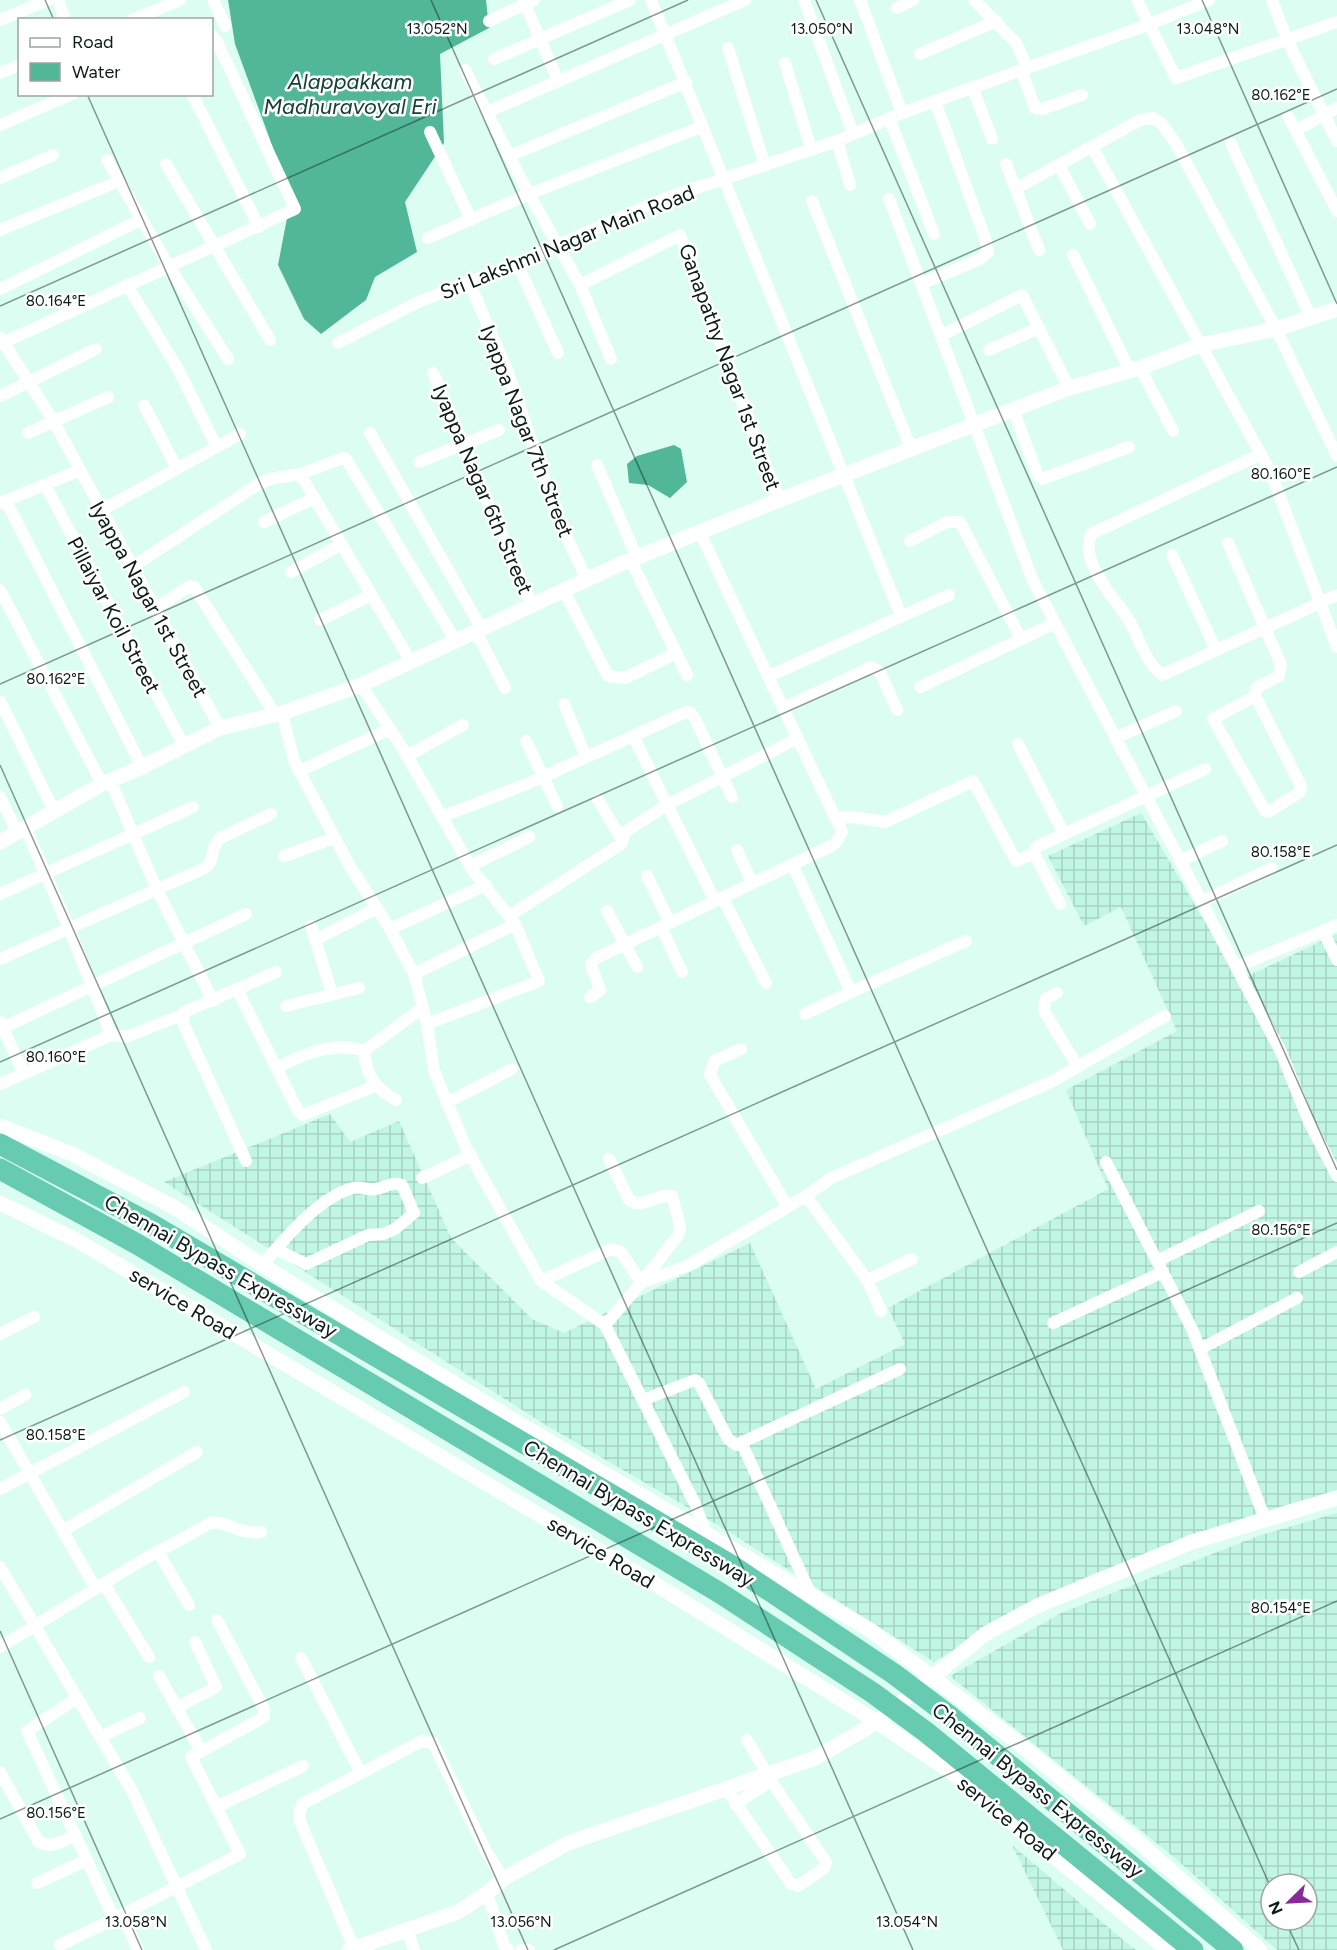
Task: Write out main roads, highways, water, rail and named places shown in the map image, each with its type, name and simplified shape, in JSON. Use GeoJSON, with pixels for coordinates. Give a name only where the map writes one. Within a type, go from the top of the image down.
{"type":"FeatureCollection","features":[{"type":"Feature","properties":{"kind":"highway","name":"Chennai Bypass Expressway"},"geometry":{"type":"LineString","coordinates":[[0,1144],[151,1224],[720,1559],[894,1674],[951,1717],[1233,1950]]}},
{"type":"Feature","properties":{"kind":"highway","name":"Chennai Bypass Expressway"},"geometry":{"type":"LineString","coordinates":[[0,1169],[137,1244],[669,1563],[873,1693],[926,1732],[1193,1950]]}},
{"type":"Feature","properties":{"kind":"water","name":"Alappakkam Madhuravoyal Eri"},"geometry":{"type":"Polygon","coordinates":[[[228,0],[486,0],[489,28],[440,54],[444,143],[405,202],[417,252],[375,277],[366,300],[321,334],[304,319],[278,265],[291,197],[235,44],[228,0]]]}},
{"type":"Feature","properties":{"kind":"water"},"geometry":{"type":"Polygon","coordinates":[[[674,445],[681,449],[687,482],[670,498],[648,485],[629,483],[627,464],[637,456],[674,445]]]}}]}
